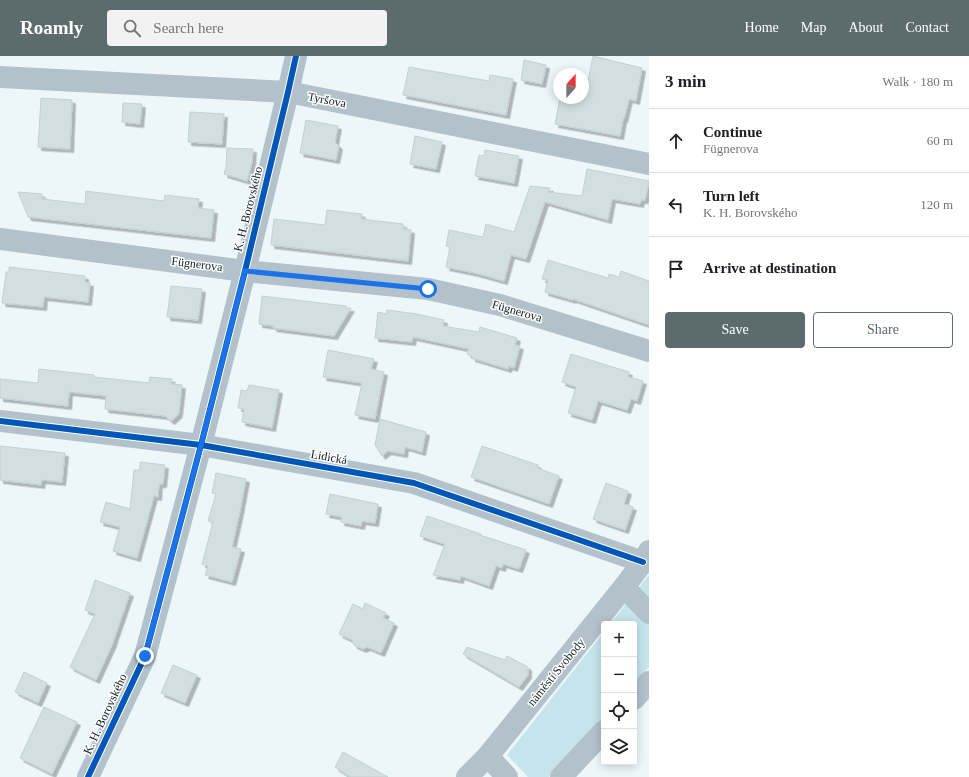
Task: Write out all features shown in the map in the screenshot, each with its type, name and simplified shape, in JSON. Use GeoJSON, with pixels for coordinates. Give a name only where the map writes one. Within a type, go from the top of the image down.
{"type":"FeatureCollection","features":[{"type":"Feature","properties":{"kind":"street","name":"K. H. Borovského"},"geometry":{"type":"LineString","coordinates":[[88,777],[145,656],[245,271],[296,56]]}},
{"type":"Feature","properties":{"kind":"street","name":"Tyršova"},"geometry":{"type":"LineString","coordinates":[[0,77],[288,92],[649,164]]}},
{"type":"Feature","properties":{"kind":"street","name":"Fügnerova"},"geometry":{"type":"LineString","coordinates":[[0,239],[245,271],[428,289],[500,305],[649,351]]}},
{"type":"Feature","properties":{"kind":"street","name":"Lidická"},"geometry":{"type":"LineString","coordinates":[[0,421],[201,445],[414,483],[646,556]]}},
{"type":"Feature","properties":{"kind":"street","name":"náměstí Svobody"},"geometry":{"type":"LineString","coordinates":[[467,777],[488,756],[624,587],[646,556]]}},
{"type":"Feature","properties":{"kind":"street"},"geometry":{"type":"LineString","coordinates":[[624,587],[649,613]]}},
{"type":"Feature","properties":{"kind":"street"},"geometry":{"type":"LineString","coordinates":[[637,696],[649,682]]}},
{"type":"Feature","properties":{"kind":"street"},"geometry":{"type":"LineString","coordinates":[[561,777],[601,734]]}},
{"type":"Feature","properties":{"kind":"street"},"geometry":{"type":"LineString","coordinates":[[488,756],[507,777]]}},
{"type":"Feature","properties":{"kind":"shaded area"},"geometry":{"type":"Polygon","coordinates":[[[649,575],[649,667],[637,680],[637,621],[612,621],[649,575]]]}},
{"type":"Feature","properties":{"kind":"shaded area"},"geometry":{"type":"Polygon","coordinates":[[[601,636],[601,720],[549,777],[528,777],[507,755],[601,636]]]}},
{"type":"Feature","properties":{"kind":"building"},"geometry":{"type":"Polygon","coordinates":[[[593,56],[642,68],[636,101],[629,99],[620,136],[555,124],[559,104],[589,104],[589,76],[593,56]]]}},
{"type":"Feature","properties":{"kind":"building"},"geometry":{"type":"Polygon","coordinates":[[[524,60],[546,65],[542,84],[521,80],[524,60]]]}},
{"type":"Feature","properties":{"kind":"building"},"geometry":{"type":"Polygon","coordinates":[[[409,67],[489,81],[490,75],[513,79],[506,115],[403,95],[409,67]]]}},
{"type":"Feature","properties":{"kind":"building"},"geometry":{"type":"Polygon","coordinates":[[[41,98],[72,100],[70,149],[38,147],[41,98]]]}},
{"type":"Feature","properties":{"kind":"building"},"geometry":{"type":"Polygon","coordinates":[[[123,103],[142,104],[140,124],[122,122],[123,103]]]}},
{"type":"Feature","properties":{"kind":"building"},"geometry":{"type":"Polygon","coordinates":[[[190,112],[224,114],[222,144],[188,142],[190,112]]]}},
{"type":"Feature","properties":{"kind":"building"},"geometry":{"type":"Polygon","coordinates":[[[306,120],[338,126],[335,142],[339,146],[336,160],[300,153],[306,120]]]}},
{"type":"Feature","properties":{"kind":"building"},"geometry":{"type":"Polygon","coordinates":[[[415,136],[442,142],[436,169],[410,164],[415,136]]]}},
{"type":"Feature","properties":{"kind":"building"},"geometry":{"type":"Polygon","coordinates":[[[227,148],[253,149],[252,162],[247,181],[224,174],[227,148]]]}},
{"type":"Feature","properties":{"kind":"building"},"geometry":{"type":"Polygon","coordinates":[[[485,150],[519,156],[514,183],[475,176],[479,155],[484,156],[485,150]]]}},
{"type":"Feature","properties":{"kind":"building"},"geometry":{"type":"Polygon","coordinates":[[[587,169],[649,181],[645,200],[641,200],[640,204],[612,199],[608,220],[545,202],[526,259],[511,255],[504,281],[446,267],[450,247],[446,246],[449,230],[483,237],[486,224],[514,232],[530,186],[550,188],[548,192],[582,196],[587,169]]]}},
{"type":"Feature","properties":{"kind":"building"},"geometry":{"type":"Polygon","coordinates":[[[86,191],[164,201],[165,195],[199,199],[198,208],[214,210],[211,238],[28,217],[18,192],[42,194],[42,199],[85,204],[86,191]]]}},
{"type":"Feature","properties":{"kind":"building"},"geometry":{"type":"Polygon","coordinates":[[[327,210],[362,214],[361,219],[403,224],[403,229],[411,230],[408,261],[271,245],[274,219],[325,225],[327,210]]]}},
{"type":"Feature","properties":{"kind":"building"},"geometry":{"type":"Polygon","coordinates":[[[548,260],[608,278],[609,274],[619,277],[621,271],[649,281],[649,325],[573,299],[545,292],[548,280],[542,279],[548,260]]]}},
{"type":"Feature","properties":{"kind":"building"},"geometry":{"type":"Polygon","coordinates":[[[9,267],[85,276],[85,282],[90,283],[88,302],[44,297],[43,307],[2,303],[6,272],[9,272],[9,267]]]}},
{"type":"Feature","properties":{"kind":"building"},"geometry":{"type":"Polygon","coordinates":[[[171,286],[202,289],[198,320],[167,317],[171,286]]]}},
{"type":"Feature","properties":{"kind":"building"},"geometry":{"type":"Polygon","coordinates":[[[262,296],[346,306],[346,308],[351,308],[334,336],[273,328],[274,326],[259,324],[262,296]]]}},
{"type":"Feature","properties":{"kind":"building"},"geometry":{"type":"Polygon","coordinates":[[[387,310],[417,314],[444,320],[443,326],[479,332],[480,327],[517,338],[515,345],[520,346],[514,368],[509,366],[508,369],[472,358],[472,356],[467,354],[469,349],[413,337],[412,342],[375,338],[378,312],[386,314],[387,310]]]}},
{"type":"Feature","properties":{"kind":"building"},"geometry":{"type":"Polygon","coordinates":[[[328,350],[374,359],[371,369],[384,372],[375,419],[355,415],[362,383],[323,377],[328,350]]]}},
{"type":"Feature","properties":{"kind":"building"},"geometry":{"type":"Polygon","coordinates":[[[571,354],[629,372],[628,377],[643,381],[637,401],[631,399],[627,410],[598,401],[592,420],[568,413],[576,387],[562,382],[571,354]]]}},
{"type":"Feature","properties":{"kind":"building"},"geometry":{"type":"Polygon","coordinates":[[[39,369],[149,383],[150,377],[172,379],[171,384],[182,385],[179,412],[178,415],[171,421],[165,416],[105,409],[106,396],[69,392],[68,406],[0,398],[0,379],[38,383],[39,369]]]}},
{"type":"Feature","properties":{"kind":"building"},"geometry":{"type":"Polygon","coordinates":[[[249,385],[279,390],[272,428],[242,422],[244,409],[238,408],[241,390],[247,391],[249,385]]]}},
{"type":"Feature","properties":{"kind":"building"},"geometry":{"type":"Polygon","coordinates":[[[380,419],[426,432],[422,452],[405,447],[404,454],[388,451],[382,456],[375,445],[380,419]]]}},
{"type":"Feature","properties":{"kind":"building"},"geometry":{"type":"Polygon","coordinates":[[[0,446],[65,453],[62,482],[42,480],[41,485],[0,480],[0,446]]]}},
{"type":"Feature","properties":{"kind":"building"},"geometry":{"type":"Polygon","coordinates":[[[482,446],[538,465],[537,468],[559,476],[549,504],[471,477],[482,446]]]}},
{"type":"Feature","properties":{"kind":"building"},"geometry":{"type":"Polygon","coordinates":[[[140,462],[165,465],[163,484],[159,484],[158,497],[154,496],[137,558],[113,551],[120,527],[100,522],[106,502],[130,509],[134,470],[140,470],[140,462]]]}},
{"type":"Feature","properties":{"kind":"building"},"geometry":{"type":"Polygon","coordinates":[[[216,473],[246,479],[232,547],[241,549],[232,582],[205,575],[208,566],[202,564],[213,522],[208,521],[216,494],[212,493],[216,473]]]}},
{"type":"Feature","properties":{"kind":"building"},"geometry":{"type":"Polygon","coordinates":[[[606,483],[628,491],[624,504],[633,507],[625,530],[593,519],[606,483]]]}},
{"type":"Feature","properties":{"kind":"building"},"geometry":{"type":"Polygon","coordinates":[[[330,494],[378,504],[375,523],[362,521],[361,526],[341,522],[342,517],[326,514],[330,494]]]}},
{"type":"Feature","properties":{"kind":"building"},"geometry":{"type":"Polygon","coordinates":[[[427,516],[526,550],[519,569],[503,564],[502,568],[496,566],[489,586],[461,576],[460,580],[433,575],[445,544],[420,536],[427,516]]]}},
{"type":"Feature","properties":{"kind":"building"},"geometry":{"type":"Polygon","coordinates":[[[95,580],[130,593],[113,643],[96,680],[70,667],[95,614],[85,610],[95,580]]]}},
{"type":"Feature","properties":{"kind":"building"},"geometry":{"type":"Polygon","coordinates":[[[365,603],[386,613],[383,618],[394,623],[381,653],[367,647],[363,649],[354,645],[352,640],[339,634],[353,604],[363,609],[365,603]]]}},
{"type":"Feature","properties":{"kind":"building"},"geometry":{"type":"Polygon","coordinates":[[[467,647],[505,660],[507,656],[528,667],[528,675],[519,687],[463,654],[467,647]]]}},
{"type":"Feature","properties":{"kind":"building"},"geometry":{"type":"Polygon","coordinates":[[[173,665],[197,675],[185,703],[161,693],[173,665]]]}},
{"type":"Feature","properties":{"kind":"building"},"geometry":{"type":"Polygon","coordinates":[[[24,672],[47,683],[38,703],[15,692],[24,672]]]}},
{"type":"Feature","properties":{"kind":"building"},"geometry":{"type":"Polygon","coordinates":[[[44,707],[77,722],[52,774],[20,758],[44,707]]]}},
{"type":"Feature","properties":{"kind":"building"},"geometry":{"type":"Polygon","coordinates":[[[343,752],[388,777],[350,777],[335,767],[343,752]]]}},
{"type":"Feature","properties":{"kind":"cycle path"},"geometry":{"type":"LineString","coordinates":[[88,777],[145,656],[245,271],[296,56]]}},
{"type":"Feature","properties":{"kind":"cycle path"},"geometry":{"type":"LineString","coordinates":[[0,421],[201,445],[414,483],[643,562]]}},
{"type":"Feature","properties":{"kind":"route"},"geometry":{"type":"LineString","coordinates":[[145,656],[245,271],[428,289]]}}]}
